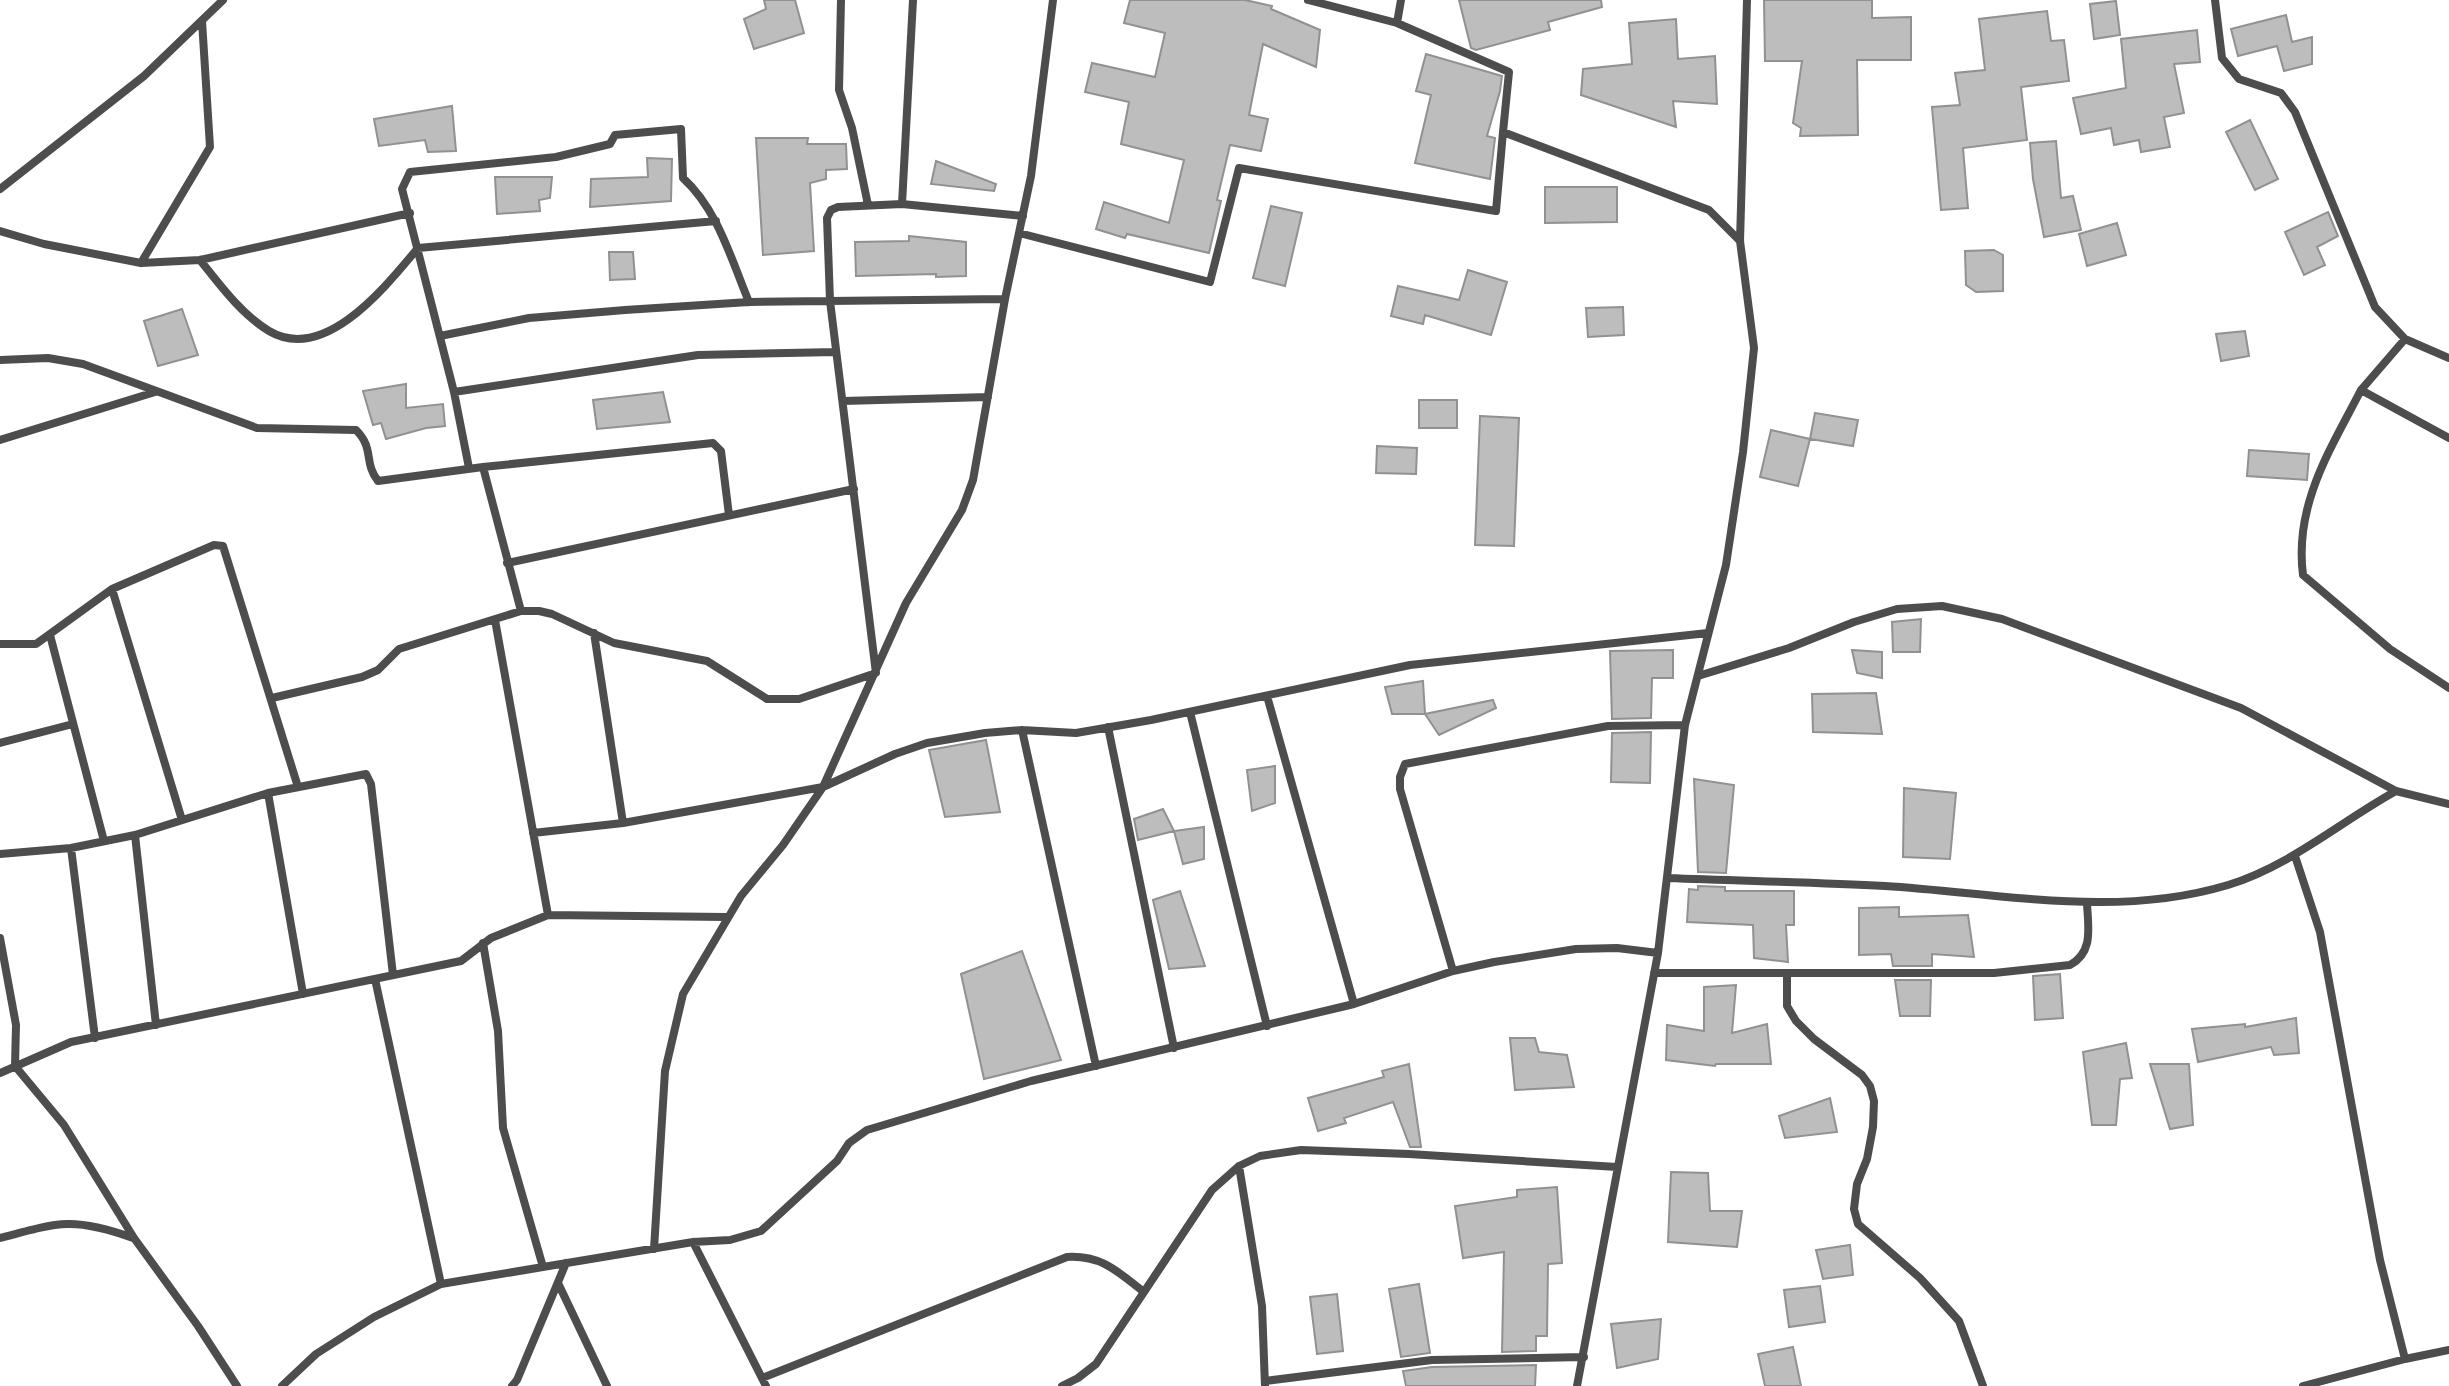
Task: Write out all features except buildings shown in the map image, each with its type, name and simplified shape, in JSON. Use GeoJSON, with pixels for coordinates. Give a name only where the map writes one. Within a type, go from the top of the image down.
{"type":"FeatureCollection","features":[{"type":"Feature","properties":{"kind":"street"},"geometry":{"type":"LineString","coordinates":[[0,189],[144,76],[223,0]]}},
{"type":"Feature","properties":{"kind":"street"},"geometry":{"type":"LineString","coordinates":[[841,0],[839,90],[852,128],[868,205]]}},
{"type":"Feature","properties":{"kind":"street"},"geometry":{"type":"LineString","coordinates":[[902,204],[913,0]]}},
{"type":"Feature","properties":{"kind":"street"},"geometry":{"type":"LineString","coordinates":[[654,1249],[665,1071],[683,994],[726,917],[783,845],[823,787],[906,603],[962,510],[973,480],[1005,299],[1031,176],[1053,0]]}},
{"type":"Feature","properties":{"kind":"street"},"geometry":{"type":"LineString","coordinates":[[1019,233],[1210,282],[1239,168],[1496,211],[1509,72],[1397,23],[1308,0]]}},
{"type":"Feature","properties":{"kind":"street"},"geometry":{"type":"LineString","coordinates":[[1397,23],[1401,0]]}},
{"type":"Feature","properties":{"kind":"street"},"geometry":{"type":"LineString","coordinates":[[1577,1386],[1658,953],[1685,725],[1726,565],[1743,452],[1754,348],[1740,241],[1747,0]]}},
{"type":"Feature","properties":{"kind":"street"},"geometry":{"type":"LineString","coordinates":[[2215,0],[2222,58],[2239,79],[2281,93],[2295,112],[2375,307],[2405,339],[2449,358]]}},
{"type":"Feature","properties":{"kind":"street"},"geometry":{"type":"LineString","coordinates":[[141,263],[210,147],[202,21]]}},
{"type":"Feature","properties":{"kind":"street"},"geometry":{"type":"LineString","coordinates":[[469,468],[454,392],[402,189],[410,172],[556,157],[610,144],[615,135],[681,129],[683,178],[700,193],[716,221],[749,302]]}},
{"type":"Feature","properties":{"kind":"street"},"geometry":{"type":"LineString","coordinates":[[1503,132],[1709,210],[1740,241]]}},
{"type":"Feature","properties":{"kind":"street"},"geometry":{"type":"LineString","coordinates":[[876,673],[830,301],[827,218],[831,210],[838,207],[902,204],[1023,216]]}},
{"type":"Feature","properties":{"kind":"street"},"geometry":{"type":"LineString","coordinates":[[0,231],[44,244],[141,263],[200,260],[410,213]]}},
{"type":"Feature","properties":{"kind":"street"},"geometry":{"type":"LineString","coordinates":[[200,260],[230,297],[271,332],[291,339],[318,337],[345,322],[377,293],[418,248],[716,221]]}},
{"type":"Feature","properties":{"kind":"street"},"geometry":{"type":"LineString","coordinates":[[440,336],[529,318],[749,302],[1005,299]]}},
{"type":"Feature","properties":{"kind":"street"},"geometry":{"type":"LineString","coordinates":[[2405,339],[2361,390],[2314,479],[2299,546],[2303,575],[2390,649],[2449,688]]}},
{"type":"Feature","properties":{"kind":"street"},"geometry":{"type":"LineString","coordinates":[[454,392],[698,355],[836,352]]}},
{"type":"Feature","properties":{"kind":"street"},"geometry":{"type":"LineString","coordinates":[[0,360],[48,358],[83,364],[257,428],[356,430],[366,440],[371,470],[378,481],[469,468],[713,443],[721,451],[729,515]]}},
{"type":"Feature","properties":{"kind":"street"},"geometry":{"type":"LineString","coordinates":[[2361,390],[2449,438]]}},
{"type":"Feature","properties":{"kind":"street"},"geometry":{"type":"LineString","coordinates":[[1,436],[155,392]]}},
{"type":"Feature","properties":{"kind":"street"},"geometry":{"type":"LineString","coordinates":[[843,401],[988,397]]}},
{"type":"Feature","properties":{"kind":"street"},"geometry":{"type":"LineString","coordinates":[[483,467],[521,611]]}},
{"type":"Feature","properties":{"kind":"street"},"geometry":{"type":"LineString","coordinates":[[507,563],[854,489]]}},
{"type":"Feature","properties":{"kind":"street"},"geometry":{"type":"LineString","coordinates":[[0,644],[36,644],[112,589],[214,545],[223,546],[298,787]]}},
{"type":"Feature","properties":{"kind":"street"},"geometry":{"type":"LineString","coordinates":[[112,589],[182,820]]}},
{"type":"Feature","properties":{"kind":"street"},"geometry":{"type":"LineString","coordinates":[[1698,676],[1789,648],[1897,609],[1942,606],[2002,619],[2241,708],[2396,791],[2449,804]]}},
{"type":"Feature","properties":{"kind":"street"},"geometry":{"type":"LineString","coordinates":[[272,698],[362,677],[378,670],[399,649],[521,611],[552,614],[614,643],[707,661],[767,699],[799,699],[876,673]]}},
{"type":"Feature","properties":{"kind":"street"},"geometry":{"type":"LineString","coordinates":[[495,620],[548,915]]}},
{"type":"Feature","properties":{"kind":"street"},"geometry":{"type":"LineString","coordinates":[[594,633],[623,823]]}},
{"type":"Feature","properties":{"kind":"street"},"geometry":{"type":"LineString","coordinates":[[533,833],[623,823],[823,787],[927,743],[985,733],[1022,730],[1076,733],[1410,665],[1708,633]]}},
{"type":"Feature","properties":{"kind":"street"},"geometry":{"type":"LineString","coordinates":[[50,635],[104,841]]}},
{"type":"Feature","properties":{"kind":"street"},"geometry":{"type":"LineString","coordinates":[[1267,696],[1354,1004]]}},
{"type":"Feature","properties":{"kind":"street"},"geometry":{"type":"LineString","coordinates":[[1190,712],[1267,1026]]}},
{"type":"Feature","properties":{"kind":"street"},"geometry":{"type":"LineString","coordinates":[[0,743],[73,724]]}},
{"type":"Feature","properties":{"kind":"street"},"geometry":{"type":"LineString","coordinates":[[1453,971],[1400,789],[1405,764],[1608,726],[1685,725]]}},
{"type":"Feature","properties":{"kind":"street"},"geometry":{"type":"LineString","coordinates":[[1108,727],[1174,1048]]}},
{"type":"Feature","properties":{"kind":"street"},"geometry":{"type":"LineString","coordinates":[[1022,730],[1096,1066]]}},
{"type":"Feature","properties":{"kind":"street"},"geometry":{"type":"LineString","coordinates":[[0,854],[71,848],[135,835],[268,793],[366,774],[369,777],[393,975]]}},
{"type":"Feature","properties":{"kind":"street"},"geometry":{"type":"LineString","coordinates":[[1668,878],[1888,886],[2087,903],[2165,900],[2230,884],[2295,856],[2357,813],[2396,791]]}},
{"type":"Feature","properties":{"kind":"street"},"geometry":{"type":"LineString","coordinates":[[268,793],[303,994]]}},
{"type":"Feature","properties":{"kind":"street"},"geometry":{"type":"LineString","coordinates":[[135,835],[156,1025]]}},
{"type":"Feature","properties":{"kind":"street"},"geometry":{"type":"LineString","coordinates":[[71,848],[95,1038]]}},
{"type":"Feature","properties":{"kind":"street"},"geometry":{"type":"LineString","coordinates":[[2295,856],[2320,932],[2380,1260],[2405,1359]]}},
{"type":"Feature","properties":{"kind":"street"},"geometry":{"type":"LineString","coordinates":[[1654,973],[1994,973],[2070,965],[2080,960],[2088,947],[2087,903]]}},
{"type":"Feature","properties":{"kind":"street"},"geometry":{"type":"LineString","coordinates":[[0,1073],[71,1042],[461,961],[483,943],[548,915],[726,917]]}},
{"type":"Feature","properties":{"kind":"street"},"geometry":{"type":"LineString","coordinates":[[0,939],[16,1025],[15,1066],[64,1125],[134,1238],[237,1386]]}},
{"type":"Feature","properties":{"kind":"street"},"geometry":{"type":"LineString","coordinates":[[483,943],[498,1031],[503,1128],[543,1267]]}},
{"type":"Feature","properties":{"kind":"street"},"geometry":{"type":"LineString","coordinates":[[282,1386],[316,1354],[374,1317],[441,1284],[693,1242],[730,1240],[761,1231],[837,1161],[849,1143],[867,1130],[1031,1081],[1354,1004],[1453,971],[1576,949],[1617,948],[1658,953]]}},
{"type":"Feature","properties":{"kind":"street"},"geometry":{"type":"LineString","coordinates":[[1787,973],[1787,1006],[1796,1021],[1814,1039],[1862,1075],[1870,1086],[1874,1101],[1873,1127],[1867,1159],[1857,1184],[1854,1209],[1858,1224],[1920,1278],[1959,1321],[1983,1386]]}},
{"type":"Feature","properties":{"kind":"street"},"geometry":{"type":"LineString","coordinates":[[375,979],[441,1284]]}},
{"type":"Feature","properties":{"kind":"street"},"geometry":{"type":"LineString","coordinates":[[1062,1386],[1096,1364],[1212,1190],[1239,1166],[1260,1156],[1301,1150],[1617,1167]]}},
{"type":"Feature","properties":{"kind":"street"},"geometry":{"type":"LineString","coordinates":[[1239,1166],[1262,1306],[1265,1384],[1432,1360],[1584,1357]]}},
{"type":"Feature","properties":{"kind":"street"},"geometry":{"type":"LineString","coordinates":[[0,1238],[52,1224],[77,1223],[100,1226],[134,1238]]}},
{"type":"Feature","properties":{"kind":"street"},"geometry":{"type":"LineString","coordinates":[[693,1242],[764,1382],[1067,1257],[1086,1256],[1108,1266],[1144,1292]]}},
{"type":"Feature","properties":{"kind":"street"},"geometry":{"type":"LineString","coordinates":[[512,1386],[566,1263]]}},
{"type":"Feature","properties":{"kind":"street"},"geometry":{"type":"LineString","coordinates":[[558,1283],[607,1386]]}},
{"type":"Feature","properties":{"kind":"street"},"geometry":{"type":"LineString","coordinates":[[2303,1386],[2449,1350]]}}]}
